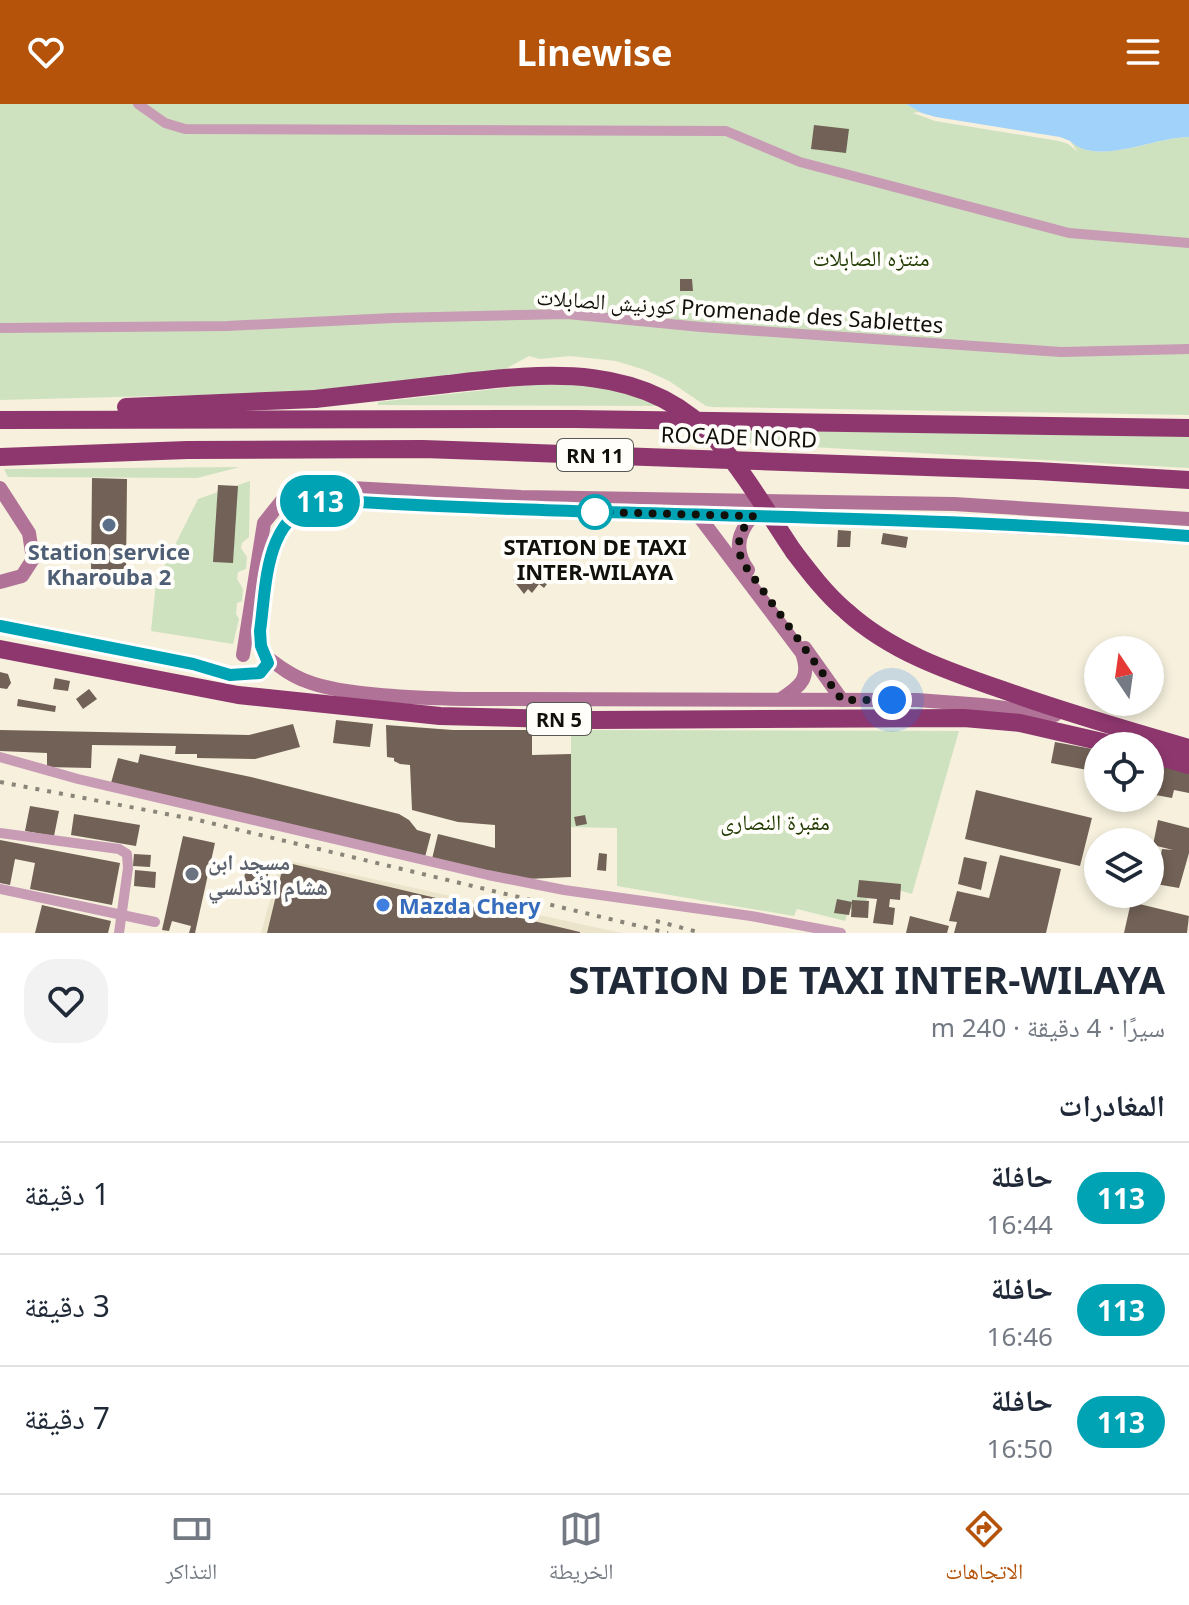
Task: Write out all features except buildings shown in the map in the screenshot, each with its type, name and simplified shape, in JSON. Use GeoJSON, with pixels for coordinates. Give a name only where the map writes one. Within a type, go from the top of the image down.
{"type":"FeatureCollection","features":[{"type":"Feature","properties":{"kind":"highway","name":"ROCADE NORD"},"geometry":{"type":"LineString","coordinates":[[0,418],[315,399],[526,375],[566,374],[629,386],[663,400],[716,440],[818,583],[847,613],[886,640],[929,664],[1091,721],[1189,748]]}},
{"type":"Feature","properties":{"kind":"highway","name":"ROCADE NORD"},"geometry":{"type":"LineString","coordinates":[[0,418],[575,419],[1189,428]]}},
{"type":"Feature","properties":{"kind":"highway","name":"ROCADE NORD"},"geometry":{"type":"LineString","coordinates":[[0,457],[187,450],[423,449],[1037,471],[1189,480]]}},
{"type":"Feature","properties":{"kind":"highway","name":"RN 5"},"geometry":{"type":"LineString","coordinates":[[0,649],[238,695],[440,716],[594,720],[964,718],[1020,723],[1084,738]]}},
{"type":"Feature","properties":{"kind":"highway"},"geometry":{"type":"LineString","coordinates":[[1164,758],[1189,765]]}},
{"type":"Feature","properties":{"kind":"street"},"geometry":{"type":"LineString","coordinates":[[138,104],[165,123],[185,129],[726,131],[800,162],[1069,233],[1189,243]]}},
{"type":"Feature","properties":{"kind":"street","name":"كورنيش الصابلات Promenade des Sablettes"},"geometry":{"type":"LineString","coordinates":[[0,328],[227,326],[567,314],[727,329],[1061,352],[1189,349]]}},
{"type":"Feature","properties":{"kind":"street"},"geometry":{"type":"LineString","coordinates":[[251,674],[245,670],[242,657],[264,523],[284,498],[314,486],[521,497],[954,504],[1189,519]]}},
{"type":"Feature","properties":{"kind":"street"},"geometry":{"type":"LineString","coordinates":[[0,488],[29,533],[33,559],[22,576],[0,582]]}},
{"type":"Feature","properties":{"kind":"street"},"geometry":{"type":"LineString","coordinates":[[0,626],[193,664],[230,675],[264,671],[265,654],[260,631],[274,543],[287,520],[315,502],[325,500],[442,507],[966,523],[1189,536]]}},
{"type":"Feature","properties":{"kind":"street"},"geometry":{"type":"LineString","coordinates":[[698,515],[802,653],[806,670],[803,682],[781,699]]}},
{"type":"Feature","properties":{"kind":"street"},"geometry":{"type":"LineString","coordinates":[[753,516],[739,538],[743,563],[842,700]]}},
{"type":"Feature","properties":{"kind":"street"},"geometry":{"type":"LineString","coordinates":[[193,664],[226,664],[242,657],[252,648],[295,676],[318,686],[404,696],[781,699],[983,705],[1091,721]]}},
{"type":"Feature","properties":{"kind":"street"},"geometry":{"type":"LineString","coordinates":[[0,757],[93,782],[488,875],[564,890],[751,916],[841,933]]}},
{"type":"Feature","properties":{"kind":"street"},"geometry":{"type":"LineString","coordinates":[[0,833],[119,849],[127,854],[128,868],[119,933]]}},
{"type":"Feature","properties":{"kind":"street"},"geometry":{"type":"LineString","coordinates":[[0,889],[155,922]]}},
{"type":"Feature","properties":{"kind":"shaded area"},"geometry":{"type":"Polygon","coordinates":[[[281,859],[622,933],[261,933],[281,859]]]}},
{"type":"Feature","properties":{"kind":"green space","name":"منتزه الصابلات"},"geometry":{"type":"Polygon","coordinates":[[[0,104],[906,104],[927,116],[1070,141],[1081,148],[1095,151],[1127,149],[1189,137],[1189,415],[713,407],[706,406],[669,381],[645,370],[616,361],[570,356],[540,359],[529,356],[500,372],[315,392],[0,400],[0,104]]]}},
{"type":"Feature","properties":{"kind":"green space"},"geometry":{"type":"Polygon","coordinates":[[[572,384],[617,391],[661,406],[378,405],[378,402],[529,385],[572,384]]]}},
{"type":"Feature","properties":{"kind":"green space"},"geometry":{"type":"Polygon","coordinates":[[[726,427],[1189,436],[1189,468],[739,443],[726,427]]]}},
{"type":"Feature","properties":{"kind":"green space"},"geometry":{"type":"Polygon","coordinates":[[[240,467],[197,478],[8,477],[4,469],[240,467]]]}},
{"type":"Feature","properties":{"kind":"green space"},"geometry":{"type":"Polygon","coordinates":[[[250,481],[249,537],[241,548],[247,557],[246,569],[238,572],[237,579],[243,589],[242,601],[237,603],[239,619],[233,644],[151,631],[156,583],[198,499],[250,481]]]}},
{"type":"Feature","properties":{"kind":"green space","name":"مقبرة النصارى"},"geometry":{"type":"Polygon","coordinates":[[[571,730],[959,731],[912,894],[872,882],[864,911],[849,909],[845,921],[797,909],[794,916],[617,886],[617,828],[571,827],[571,730]]]}},
{"type":"Feature","properties":{"kind":"water"},"geometry":{"type":"Polygon","coordinates":[[[906,104],[1189,104],[1189,137],[1126,149],[1095,151],[1081,148],[1070,141],[927,116],[906,104]]]}},
{"type":"Feature","properties":{"kind":"pier"},"geometry":{"type":"Polygon","coordinates":[[[913,113],[1060,137],[1070,141],[1078,152],[1059,141],[935,121],[913,113]]]}},
{"type":"Feature","properties":{"kind":"railway"},"geometry":{"type":"LineString","coordinates":[[0,782],[198,820],[668,933]]}},
{"type":"Feature","properties":{"kind":"railway"},"geometry":{"type":"LineString","coordinates":[[656,921],[702,933]]}},
{"type":"Feature","properties":{"kind":"bus line","name":"113"},"geometry":{"type":"LineString","coordinates":[[0,626],[193,664],[230,675],[260,673],[268,663],[259,636],[271,554],[277,535],[292,515],[307,505],[325,500],[442,507],[809,516],[1189,536]]}},
{"type":"Feature","properties":{"kind":"place","name":"STATION DE TAXI INTER-WILAYA"},"geometry":{"type":"Point","coordinates":[595,512]}},
{"type":"Feature","properties":{"kind":"place","name":"Station service Kharouba 2"},"geometry":{"type":"Point","coordinates":[109,525]}},
{"type":"Feature","properties":{"kind":"place","name":"مسجد ابن هشام الأندلسي"},"geometry":{"type":"Point","coordinates":[192,874]}},
{"type":"Feature","properties":{"kind":"place","name":"Mazda Chery"},"geometry":{"type":"Point","coordinates":[383,905]}},
{"type":"Feature","properties":{"kind":"route"},"geometry":{"type":"LineString","coordinates":[[595,512],[753,516],[739,538],[743,563],[842,700],[892,700]]}}]}
